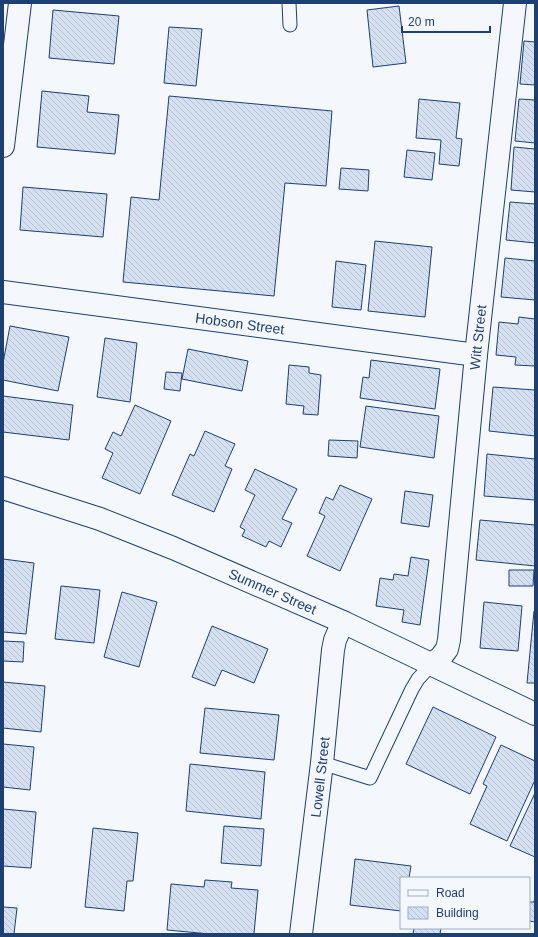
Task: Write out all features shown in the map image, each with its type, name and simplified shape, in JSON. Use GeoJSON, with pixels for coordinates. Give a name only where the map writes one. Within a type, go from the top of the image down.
{"type":"FeatureCollection","features":[{"type":"Feature","properties":{"kind":"street"},"geometry":{"type":"LineString","coordinates":[[3,146],[20,3]]}},
{"type":"Feature","properties":{"kind":"street","name":"Witt Street"},"geometry":{"type":"LineString","coordinates":[[431,665],[441,657],[447,649],[449,640],[476,355],[515,3]]}},
{"type":"Feature","properties":{"kind":"street","name":"Hobson Street"},"geometry":{"type":"LineString","coordinates":[[3,292],[476,355]]}},
{"type":"Feature","properties":{"kind":"street","name":"Summer Street"},"geometry":{"type":"LineString","coordinates":[[3,488],[100,519],[173,548],[343,622],[535,714]]}},
{"type":"Feature","properties":{"kind":"street","name":"Lowell Street"},"geometry":{"type":"LineString","coordinates":[[301,934],[322,763],[333,650],[337,635],[343,622]]}},
{"type":"Feature","properties":{"kind":"lane"},"geometry":{"type":"LineString","coordinates":[[289,3],[290,25]]}},
{"type":"Feature","properties":{"kind":"lane"},"geometry":{"type":"LineString","coordinates":[[322,763],[370,778],[412,689],[418,679],[431,665]]}},
{"type":"Feature","properties":{"kind":"building"},"geometry":{"type":"Polygon","coordinates":[[[399,6],[406,63],[373,67],[367,10],[399,6]]]}},
{"type":"Feature","properties":{"kind":"building"},"geometry":{"type":"Polygon","coordinates":[[[53,10],[119,16],[114,64],[49,58],[53,10]]]}},
{"type":"Feature","properties":{"kind":"building"},"geometry":{"type":"Polygon","coordinates":[[[169,27],[202,29],[196,86],[164,83],[169,27]]]}},
{"type":"Feature","properties":{"kind":"building"},"geometry":{"type":"Polygon","coordinates":[[[524,41],[535,42],[535,85],[520,84],[524,41]]]}},
{"type":"Feature","properties":{"kind":"building"},"geometry":{"type":"Polygon","coordinates":[[[42,91],[89,96],[87,112],[119,115],[115,154],[37,147],[42,91]]]}},
{"type":"Feature","properties":{"kind":"building"},"geometry":{"type":"Polygon","coordinates":[[[169,96],[332,111],[326,186],[285,183],[274,296],[123,282],[131,197],[159,200],[169,96]]]}},
{"type":"Feature","properties":{"kind":"building"},"geometry":{"type":"Polygon","coordinates":[[[419,99],[460,103],[456,138],[462,139],[459,166],[439,164],[441,140],[416,138],[419,99]]]}},
{"type":"Feature","properties":{"kind":"building"},"geometry":{"type":"Polygon","coordinates":[[[519,99],[535,100],[535,143],[515,141],[519,99]]]}},
{"type":"Feature","properties":{"kind":"building"},"geometry":{"type":"Polygon","coordinates":[[[514,147],[535,149],[535,192],[511,190],[514,147]]]}},
{"type":"Feature","properties":{"kind":"building"},"geometry":{"type":"Polygon","coordinates":[[[407,150],[435,153],[432,180],[404,177],[407,150]]]}},
{"type":"Feature","properties":{"kind":"building"},"geometry":{"type":"Polygon","coordinates":[[[341,168],[369,170],[368,191],[339,189],[341,168]]]}},
{"type":"Feature","properties":{"kind":"building"},"geometry":{"type":"Polygon","coordinates":[[[23,187],[107,194],[103,237],[20,230],[23,187]]]}},
{"type":"Feature","properties":{"kind":"building"},"geometry":{"type":"Polygon","coordinates":[[[510,202],[535,204],[535,243],[506,240],[510,202]]]}},
{"type":"Feature","properties":{"kind":"building"},"geometry":{"type":"Polygon","coordinates":[[[375,241],[432,247],[425,317],[368,311],[375,241]]]}},
{"type":"Feature","properties":{"kind":"building"},"geometry":{"type":"Polygon","coordinates":[[[505,258],[535,261],[535,300],[501,297],[505,258]]]}},
{"type":"Feature","properties":{"kind":"building"},"geometry":{"type":"Polygon","coordinates":[[[336,261],[366,265],[361,310],[332,307],[336,261]]]}},
{"type":"Feature","properties":{"kind":"building"},"geometry":{"type":"Polygon","coordinates":[[[519,317],[535,319],[535,366],[515,365],[516,357],[496,355],[499,322],[518,324],[519,317]]]}},
{"type":"Feature","properties":{"kind":"building"},"geometry":{"type":"Polygon","coordinates":[[[10,326],[69,337],[58,391],[3,380],[3,363],[10,326]]]}},
{"type":"Feature","properties":{"kind":"building"},"geometry":{"type":"Polygon","coordinates":[[[105,338],[137,343],[130,402],[97,397],[105,338]]]}},
{"type":"Feature","properties":{"kind":"building"},"geometry":{"type":"Polygon","coordinates":[[[188,349],[248,361],[242,391],[182,379],[188,349]]]}},
{"type":"Feature","properties":{"kind":"building"},"geometry":{"type":"Polygon","coordinates":[[[371,360],[440,369],[435,409],[360,398],[363,377],[369,378],[371,360]]]}},
{"type":"Feature","properties":{"kind":"building"},"geometry":{"type":"Polygon","coordinates":[[[289,365],[309,367],[309,373],[321,375],[318,415],[303,414],[304,406],[286,404],[289,365]]]}},
{"type":"Feature","properties":{"kind":"building"},"geometry":{"type":"Polygon","coordinates":[[[166,372],[182,373],[180,391],[164,389],[166,372]]]}},
{"type":"Feature","properties":{"kind":"building"},"geometry":{"type":"Polygon","coordinates":[[[493,387],[535,390],[535,436],[489,431],[493,387]]]}},
{"type":"Feature","properties":{"kind":"building"},"geometry":{"type":"Polygon","coordinates":[[[3,396],[73,405],[69,440],[3,432],[3,396]]]}},
{"type":"Feature","properties":{"kind":"building"},"geometry":{"type":"Polygon","coordinates":[[[135,405],[171,421],[140,494],[102,478],[113,453],[105,449],[113,432],[121,436],[135,405]]]}},
{"type":"Feature","properties":{"kind":"building"},"geometry":{"type":"Polygon","coordinates":[[[366,406],[439,416],[434,458],[360,447],[366,406]]]}},
{"type":"Feature","properties":{"kind":"building"},"geometry":{"type":"Polygon","coordinates":[[[205,431],[235,444],[225,466],[232,469],[214,512],[172,495],[190,454],[194,456],[205,431]]]}},
{"type":"Feature","properties":{"kind":"building"},"geometry":{"type":"Polygon","coordinates":[[[329,440],[358,441],[357,458],[328,456],[329,440]]]}},
{"type":"Feature","properties":{"kind":"building"},"geometry":{"type":"Polygon","coordinates":[[[487,454],[535,459],[535,500],[484,496],[487,454]]]}},
{"type":"Feature","properties":{"kind":"building"},"geometry":{"type":"Polygon","coordinates":[[[255,469],[297,489],[282,519],[292,523],[281,547],[269,541],[266,547],[242,536],[245,530],[240,527],[255,495],[245,490],[255,469]]]}},
{"type":"Feature","properties":{"kind":"building"},"geometry":{"type":"Polygon","coordinates":[[[340,485],[372,499],[340,571],[307,556],[325,516],[319,513],[326,497],[333,500],[340,485]]]}},
{"type":"Feature","properties":{"kind":"building"},"geometry":{"type":"Polygon","coordinates":[[[405,491],[433,495],[429,527],[401,523],[405,491]]]}},
{"type":"Feature","properties":{"kind":"building"},"geometry":{"type":"Polygon","coordinates":[[[480,520],[535,525],[535,566],[476,560],[480,520]]]}},
{"type":"Feature","properties":{"kind":"building"},"geometry":{"type":"Polygon","coordinates":[[[411,557],[429,560],[420,625],[402,622],[404,610],[376,606],[380,578],[393,580],[394,574],[408,576],[411,557]]]}},
{"type":"Feature","properties":{"kind":"building"},"geometry":{"type":"Polygon","coordinates":[[[3,559],[34,563],[26,634],[3,632],[3,559]]]}},
{"type":"Feature","properties":{"kind":"building"},"geometry":{"type":"Polygon","coordinates":[[[509,570],[534,570],[533,586],[509,586],[509,570]]]}},
{"type":"Feature","properties":{"kind":"building"},"geometry":{"type":"Polygon","coordinates":[[[61,586],[100,590],[94,643],[55,639],[61,586]]]}},
{"type":"Feature","properties":{"kind":"building"},"geometry":{"type":"Polygon","coordinates":[[[122,592],[157,602],[139,667],[104,657],[122,592]]]}},
{"type":"Feature","properties":{"kind":"building"},"geometry":{"type":"Polygon","coordinates":[[[484,602],[522,606],[518,651],[480,648],[484,602]]]}},
{"type":"Feature","properties":{"kind":"building"},"geometry":{"type":"Polygon","coordinates":[[[534,611],[535,683],[527,683],[534,611]]]}},
{"type":"Feature","properties":{"kind":"building"},"geometry":{"type":"Polygon","coordinates":[[[212,626],[268,649],[254,683],[222,670],[215,686],[192,677],[212,626]]]}},
{"type":"Feature","properties":{"kind":"building"},"geometry":{"type":"Polygon","coordinates":[[[3,641],[24,642],[23,662],[3,661],[3,641]]]}},
{"type":"Feature","properties":{"kind":"building"},"geometry":{"type":"Polygon","coordinates":[[[3,682],[45,686],[41,732],[3,728],[3,682]]]}},
{"type":"Feature","properties":{"kind":"building"},"geometry":{"type":"Polygon","coordinates":[[[433,707],[496,737],[470,794],[406,764],[433,707]]]}},
{"type":"Feature","properties":{"kind":"building"},"geometry":{"type":"Polygon","coordinates":[[[205,708],[279,715],[274,760],[200,753],[205,708]]]}},
{"type":"Feature","properties":{"kind":"building"},"geometry":{"type":"Polygon","coordinates":[[[3,744],[34,747],[30,790],[3,787],[3,744]]]}},
{"type":"Feature","properties":{"kind":"building"},"geometry":{"type":"Polygon","coordinates":[[[501,745],[535,761],[535,780],[507,841],[470,824],[487,786],[483,784],[501,745]]]}},
{"type":"Feature","properties":{"kind":"building"},"geometry":{"type":"Polygon","coordinates":[[[190,764],[265,772],[261,819],[186,811],[190,764]]]}},
{"type":"Feature","properties":{"kind":"building"},"geometry":{"type":"Polygon","coordinates":[[[535,793],[535,857],[510,846],[535,793]]]}},
{"type":"Feature","properties":{"kind":"building"},"geometry":{"type":"Polygon","coordinates":[[[3,809],[36,812],[31,868],[3,866],[3,809]]]}},
{"type":"Feature","properties":{"kind":"building"},"geometry":{"type":"Polygon","coordinates":[[[224,826],[264,829],[261,866],[221,863],[224,826]]]}},
{"type":"Feature","properties":{"kind":"building"},"geometry":{"type":"Polygon","coordinates":[[[93,828],[138,833],[133,881],[127,881],[124,911],[85,907],[93,828]]]}},
{"type":"Feature","properties":{"kind":"building"},"geometry":{"type":"Polygon","coordinates":[[[355,859],[411,866],[409,877],[400,877],[400,911],[350,905],[355,859]]]}},
{"type":"Feature","properties":{"kind":"building"},"geometry":{"type":"Polygon","coordinates":[[[205,880],[232,882],[231,888],[258,890],[254,934],[210,934],[167,930],[171,884],[204,887],[205,880]]]}},
{"type":"Feature","properties":{"kind":"building"},"geometry":{"type":"Polygon","coordinates":[[[535,896],[535,922],[530,921],[530,902],[534,902],[535,896]]]}},
{"type":"Feature","properties":{"kind":"building"},"geometry":{"type":"Polygon","coordinates":[[[3,907],[17,908],[14,934],[3,934],[3,907]]]}},
{"type":"Feature","properties":{"kind":"building"},"geometry":{"type":"Polygon","coordinates":[[[414,929],[441,929],[440,934],[413,934],[414,929]]]}}]}
